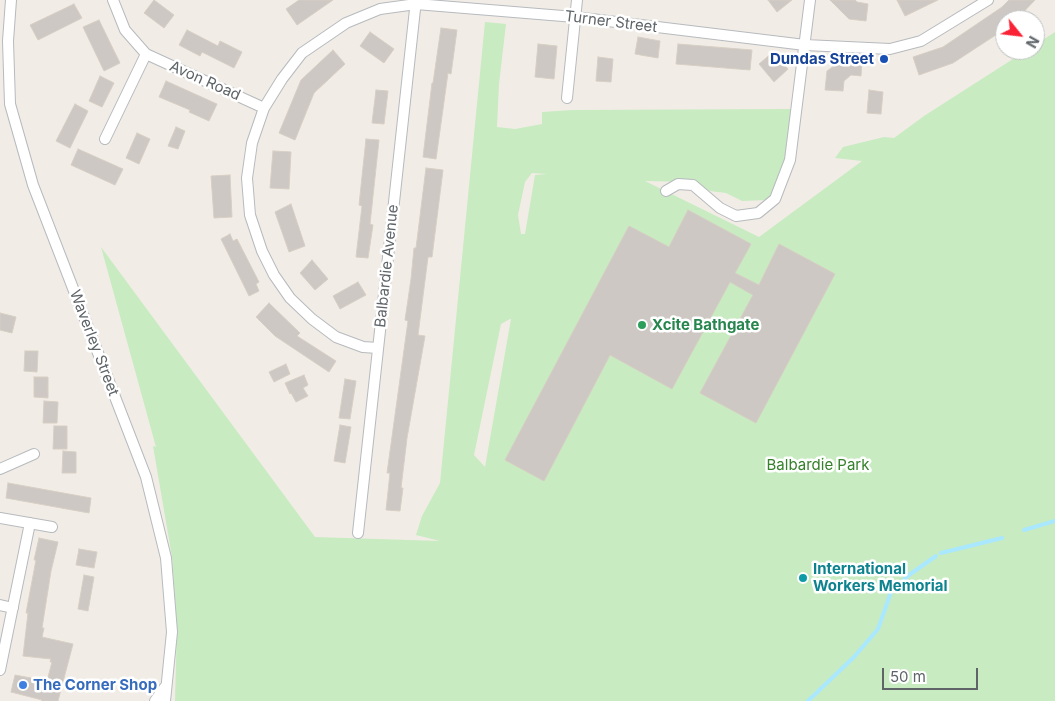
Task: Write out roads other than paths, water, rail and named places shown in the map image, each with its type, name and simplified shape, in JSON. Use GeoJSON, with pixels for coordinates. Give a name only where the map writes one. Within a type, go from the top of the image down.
{"type":"FeatureCollection","features":[{"type":"Feature","properties":{"kind":"street","name":"Waverley Street"},"geometry":{"type":"LineString","coordinates":[[11,0],[8,41],[10,104],[33,185],[146,477],[166,558],[172,632],[165,701]]}},
{"type":"Feature","properties":{"kind":"street","name":"Avon Road"},"geometry":{"type":"LineString","coordinates":[[114,0],[125,30],[146,54],[264,108]]}},
{"type":"Feature","properties":{"kind":"street"},"geometry":{"type":"LineString","coordinates":[[567,98],[577,0]]}},
{"type":"Feature","properties":{"kind":"street"},"geometry":{"type":"LineString","coordinates":[[666,191],[678,184],[692,185],[720,208],[736,216],[758,213],[775,199],[790,160],[810,0]]}},
{"type":"Feature","properties":{"kind":"street","name":"Turner Street"},"geometry":{"type":"LineString","coordinates":[[378,348],[363,347],[336,337],[312,319],[290,298],[274,275],[262,251],[250,215],[247,178],[252,143],[264,108],[282,79],[302,53],[346,23],[380,9],[416,2],[575,17],[805,45],[890,49],[921,41],[988,0]]}},
{"type":"Feature","properties":{"kind":"street","name":"Balbardie Avenue"},"geometry":{"type":"LineString","coordinates":[[358,533],[416,2]]}},
{"type":"Feature","properties":{"kind":"street"},"geometry":{"type":"LineString","coordinates":[[105,139],[146,54]]}},
{"type":"Feature","properties":{"kind":"street"},"geometry":{"type":"LineString","coordinates":[[0,469],[34,454]]}},
{"type":"Feature","properties":{"kind":"street"},"geometry":{"type":"LineString","coordinates":[[0,518],[52,527]]}},
{"type":"Feature","properties":{"kind":"street"},"geometry":{"type":"LineString","coordinates":[[0,670],[30,523]]}},
{"type":"Feature","properties":{"kind":"street"},"geometry":{"type":"LineString","coordinates":[[0,605],[13,608]]}},
{"type":"Feature","properties":{"kind":"street","name":"Waverley Street"},"geometry":{"type":"LineString","coordinates":[[155,701],[165,687]]}},
{"type":"Feature","properties":{"kind":"waterway"},"geometry":{"type":"LineString","coordinates":[[1024,530],[1055,521]]}},
{"type":"Feature","properties":{"kind":"waterway"},"geometry":{"type":"LineString","coordinates":[[941,553],[1002,538]]}},
{"type":"Feature","properties":{"kind":"waterway"},"geometry":{"type":"LineString","coordinates":[[808,701],[854,657],[878,629],[891,592],[909,575],[936,556]]}},
{"type":"Feature","properties":{"kind":"place","name":"Dundas Street"},"geometry":{"type":"Point","coordinates":[884,59]}},
{"type":"Feature","properties":{"kind":"place","name":"Xcite Bathgate"},"geometry":{"type":"Point","coordinates":[642,325]}},
{"type":"Feature","properties":{"kind":"place","name":"International Workers Memorial"},"geometry":{"type":"Point","coordinates":[803,578]}},
{"type":"Feature","properties":{"kind":"place","name":"The Corner Shop"},"geometry":{"type":"Point","coordinates":[23,685]}},
{"type":"Feature","properties":{"kind":"park label","name":"Balbardie Park"},"geometry":{"type":"Point","coordinates":[818,465]}}]}
